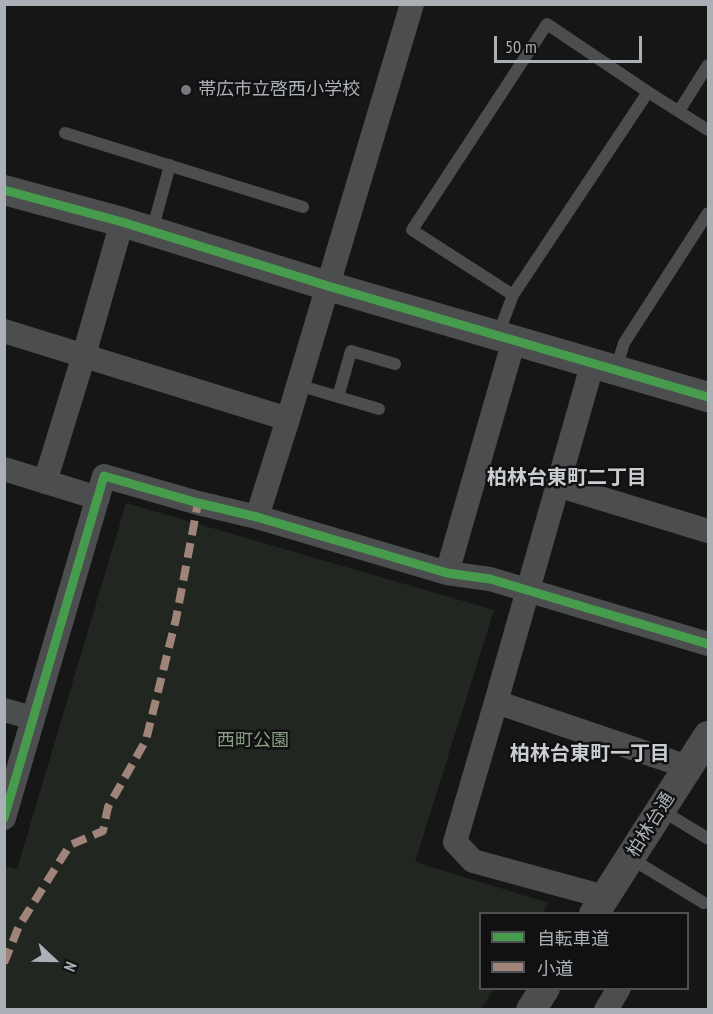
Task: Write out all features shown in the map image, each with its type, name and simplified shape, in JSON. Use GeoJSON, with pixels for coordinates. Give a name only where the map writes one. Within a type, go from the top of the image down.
{"type":"FeatureCollection","features":[{"type":"Feature","properties":{"kind":"street"},"geometry":{"type":"LineString","coordinates":[[257,517],[412,4]]}},
{"type":"Feature","properties":{"kind":"street"},"geometry":{"type":"LineString","coordinates":[[4,190],[122,222],[328,286],[708,397]]}},
{"type":"Feature","properties":{"kind":"street"},"geometry":{"type":"LineString","coordinates":[[45,482],[122,222]]}},
{"type":"Feature","properties":{"kind":"street"},"geometry":{"type":"LineString","coordinates":[[4,331],[288,419]]}},
{"type":"Feature","properties":{"kind":"street"},"geometry":{"type":"LineString","coordinates":[[447,573],[506,337]]}},
{"type":"Feature","properties":{"kind":"street"},"geometry":{"type":"LineString","coordinates":[[599,908],[473,861],[455,842],[558,485],[604,366]]}},
{"type":"Feature","properties":{"kind":"street"},"geometry":{"type":"LineString","coordinates":[[4,469],[98,498]]}},
{"type":"Feature","properties":{"kind":"street"},"geometry":{"type":"LineString","coordinates":[[4,818],[104,476],[257,517],[447,573],[490,579],[708,644]]}},
{"type":"Feature","properties":{"kind":"street"},"geometry":{"type":"LineString","coordinates":[[558,485],[708,531]]}},
{"type":"Feature","properties":{"kind":"street"},"geometry":{"type":"LineString","coordinates":[[496,702],[688,767]]}},
{"type":"Feature","properties":{"kind":"street"},"geometry":{"type":"LineString","coordinates":[[4,710],[33,718]]}},
{"type":"Feature","properties":{"kind":"street","name":"柏林台通"},"geometry":{"type":"LineString","coordinates":[[599,908],[708,736]]}},
{"type":"Feature","properties":{"kind":"street"},"geometry":{"type":"LineString","coordinates":[[531,1010],[544,990]]}},
{"type":"Feature","properties":{"kind":"street"},"geometry":{"type":"LineString","coordinates":[[606,1010],[618,990]]}},
{"type":"Feature","properties":{"kind":"lane"},"geometry":{"type":"LineString","coordinates":[[513,295],[412,230],[548,24],[708,130]]}},
{"type":"Feature","properties":{"kind":"lane"},"geometry":{"type":"LineString","coordinates":[[679,111],[708,65]]}},
{"type":"Feature","properties":{"kind":"lane"},"geometry":{"type":"LineString","coordinates":[[506,337],[513,295],[648,92]]}},
{"type":"Feature","properties":{"kind":"lane"},"geometry":{"type":"LineString","coordinates":[[65,133],[303,207]]}},
{"type":"Feature","properties":{"kind":"lane"},"geometry":{"type":"LineString","coordinates":[[151,231],[170,165]]}},
{"type":"Feature","properties":{"kind":"lane"},"geometry":{"type":"LineString","coordinates":[[604,366],[624,343],[708,213]]}},
{"type":"Feature","properties":{"kind":"lane"},"geometry":{"type":"LineString","coordinates":[[338,397],[351,351],[395,364]]}},
{"type":"Feature","properties":{"kind":"lane"},"geometry":{"type":"LineString","coordinates":[[298,385],[379,409]]}},
{"type":"Feature","properties":{"kind":"lane"},"geometry":{"type":"LineString","coordinates":[[660,809],[708,837]]}},
{"type":"Feature","properties":{"kind":"lane"},"geometry":{"type":"LineString","coordinates":[[630,858],[704,903]]}},
{"type":"Feature","properties":{"kind":"green space","name":"西町公園"},"geometry":{"type":"Polygon","coordinates":[[[126,503],[494,610],[415,862],[549,903],[543,912],[479,912],[479,990],[493,990],[481,1009],[5,1009],[5,866],[17,869],[126,503]]]}},
{"type":"Feature","properties":{"kind":"marked path"},"geometry":{"type":"LineString","coordinates":[[4,963],[19,926],[70,845],[103,831],[108,807],[146,740],[176,619],[198,503]]}},
{"type":"Feature","properties":{"kind":"cycle path"},"geometry":{"type":"LineString","coordinates":[[4,190],[122,222],[328,286],[708,397]]}},
{"type":"Feature","properties":{"kind":"cycle path"},"geometry":{"type":"LineString","coordinates":[[4,818],[104,476],[257,517],[447,573],[490,579],[708,644]]}},
{"type":"Feature","properties":{"kind":"place","name":"帯広市立啓西小学校"},"geometry":{"type":"Point","coordinates":[186,90]}},
{"type":"Feature","properties":{"kind":"district","name":"柏林台東町二丁目"},"geometry":{"type":"Point","coordinates":[567,478]}},
{"type":"Feature","properties":{"kind":"district","name":"柏林台東町一丁目"},"geometry":{"type":"Point","coordinates":[590,754]}}]}
